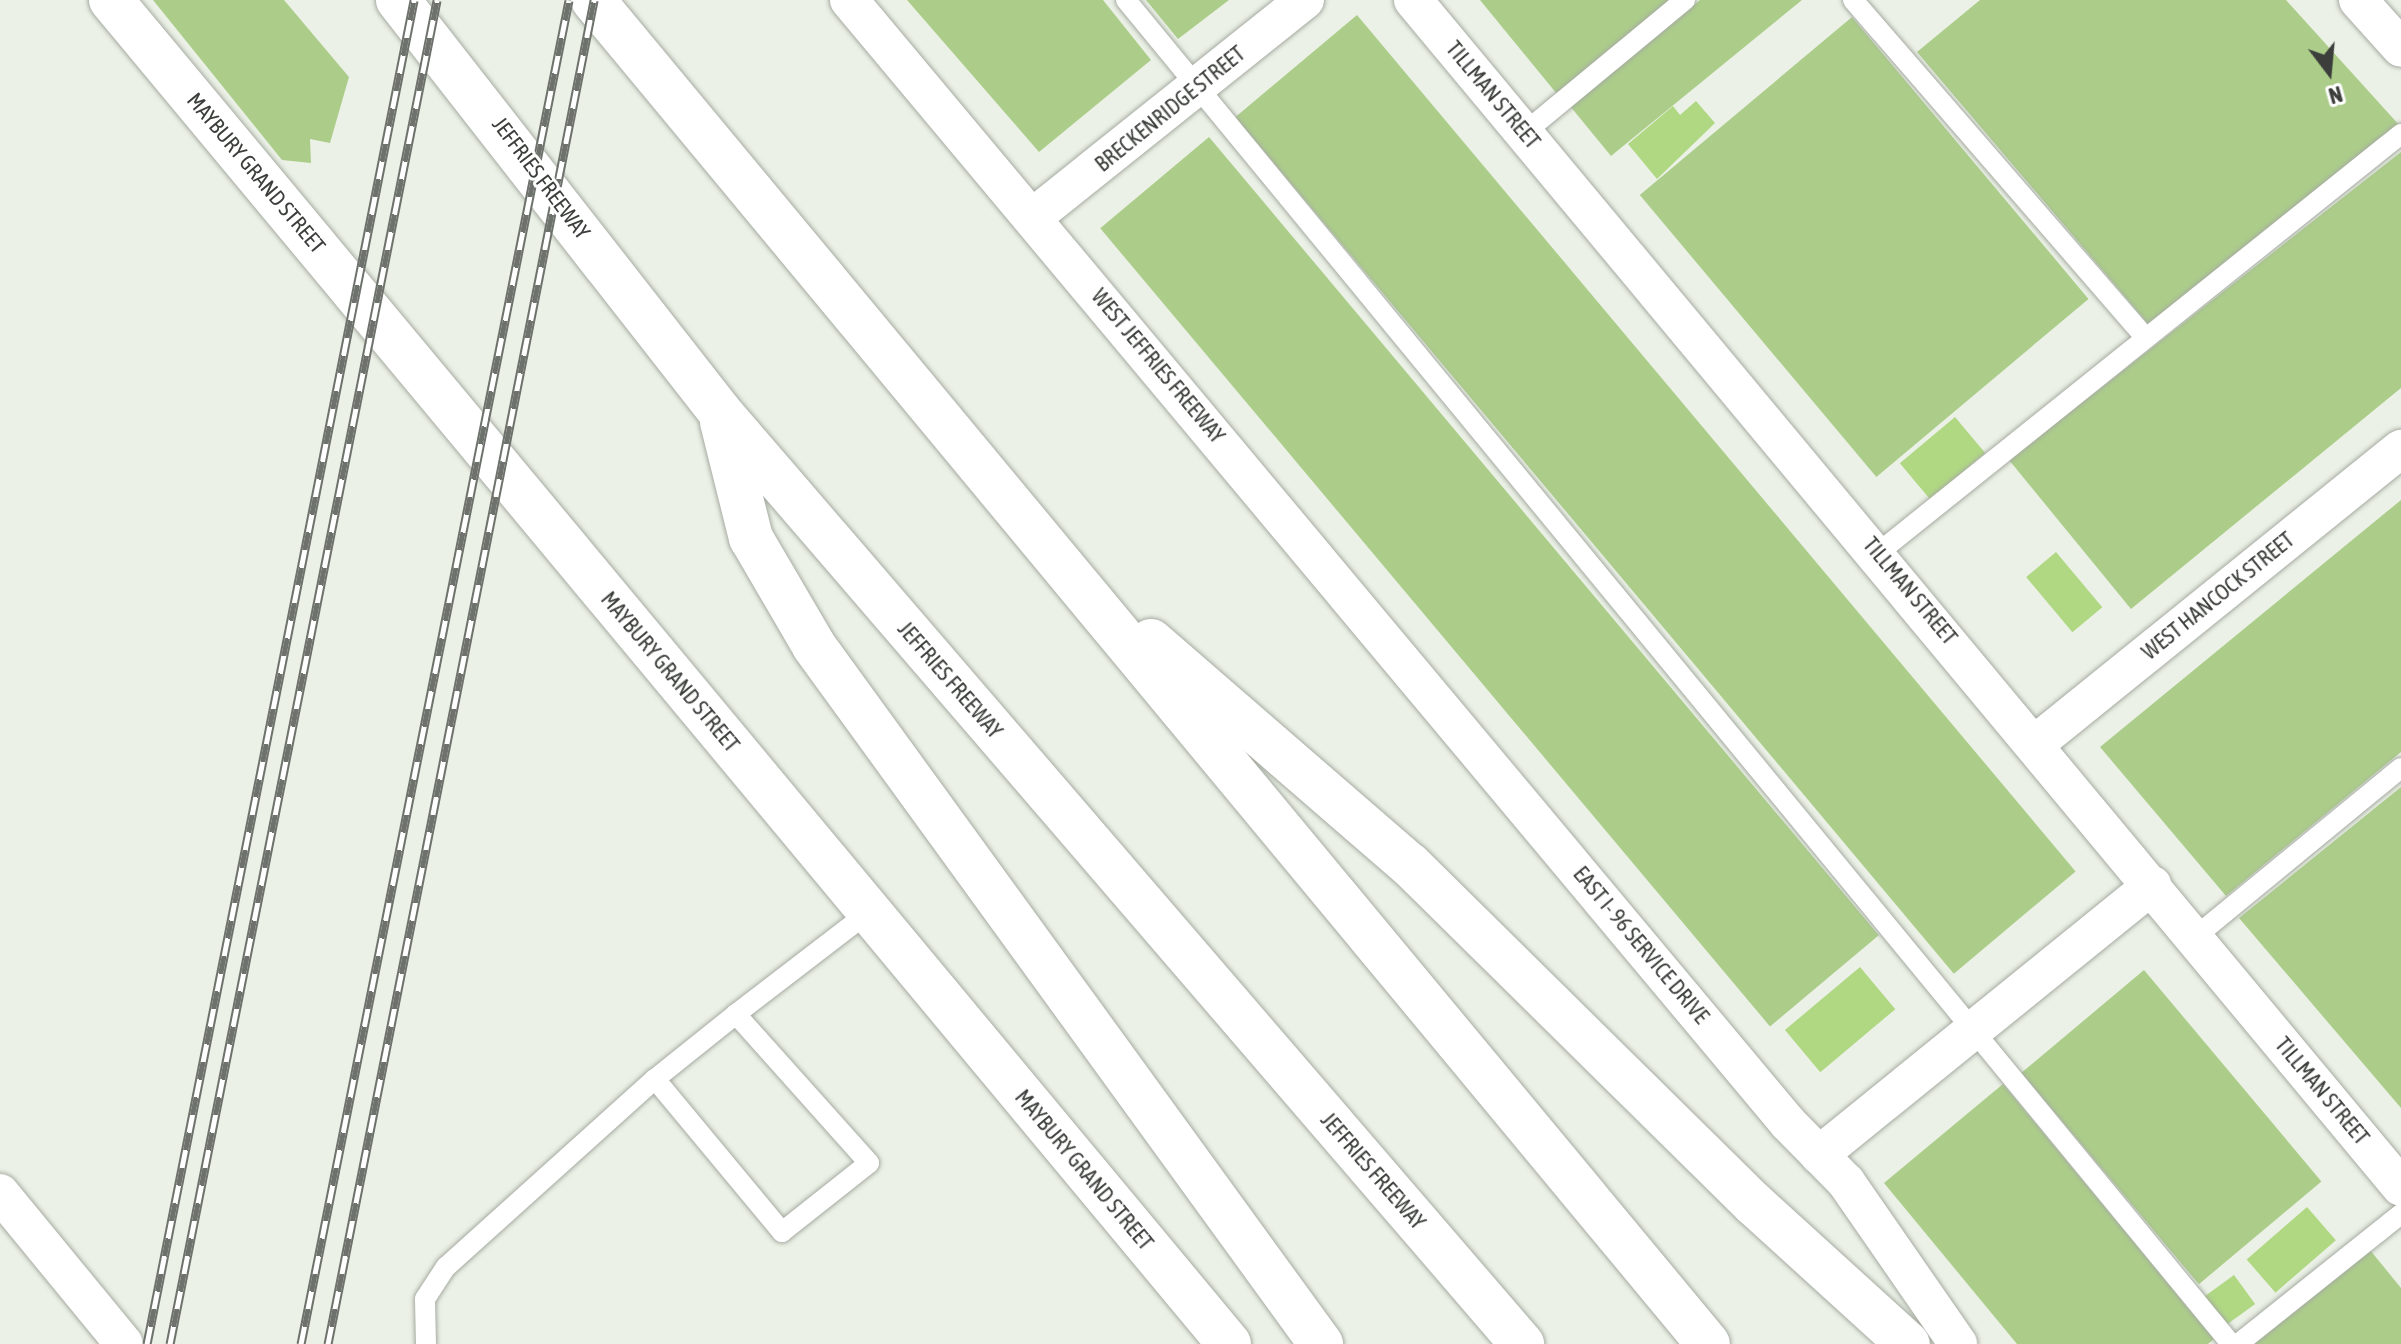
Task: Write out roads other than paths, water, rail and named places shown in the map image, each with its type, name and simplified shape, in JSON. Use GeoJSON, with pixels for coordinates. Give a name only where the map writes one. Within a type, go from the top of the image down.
{"type":"FeatureCollection","features":[{"type":"Feature","properties":{"kind":"main road","name":"MAYBURY GRAND STREET"},"geometry":{"type":"LineString","coordinates":[[111,0],[1229,1344]]}},
{"type":"Feature","properties":{"kind":"main road","name":"JEFFRIES FREEWAY"},"geometry":{"type":"LineString","coordinates":[[398,0],[720,412],[1522,1344]]}},
{"type":"Feature","properties":{"kind":"main road"},"geometry":{"type":"LineString","coordinates":[[593,0],[1708,1344]]}},
{"type":"Feature","properties":{"kind":"main road"},"geometry":{"type":"LineString","coordinates":[[720,412],[751,538],[814,646],[1321,1344]]}},
{"type":"Feature","properties":{"kind":"main road"},"geometry":{"type":"LineString","coordinates":[[1057,560],[1410,865],[1754,1204],[1908,1344]]}},
{"type":"Feature","properties":{"kind":"street","name":"WEST JEFFRIES FREEWAY"},"geometry":{"type":"LineString","coordinates":[[849,0],[1466,733]]}},
{"type":"Feature","properties":{"kind":"street","name":"BRECKENRIDGE STREET"},"geometry":{"type":"LineString","coordinates":[[1033,217],[1305,0]]}},
{"type":"Feature","properties":{"kind":"street","name":"TILLMAN STREET"},"geometry":{"type":"LineString","coordinates":[[1413,0],[1878,553],[2401,1187]]}},
{"type":"Feature","properties":{"kind":"street"},"geometry":{"type":"LineString","coordinates":[[2358,0],[2401,48]]}},
{"type":"Feature","properties":{"kind":"street","name":"WEST HANCOCK STREET"},"geometry":{"type":"LineString","coordinates":[[2035,744],[2401,449]]}},
{"type":"Feature","properties":{"kind":"street","name":"EAST I- 96 SERVICE DRIVE"},"geometry":{"type":"LineString","coordinates":[[1466,733],[1819,1155],[1958,1344]]}},
{"type":"Feature","properties":{"kind":"street"},"geometry":{"type":"LineString","coordinates":[[1819,1155],[2152,885]]}},
{"type":"Feature","properties":{"kind":"street"},"geometry":{"type":"LineString","coordinates":[[0,1193],[124,1344]]}},
{"type":"Feature","properties":{"kind":"lane"},"geometry":{"type":"LineString","coordinates":[[1126,0],[2231,1344]]}},
{"type":"Feature","properties":{"kind":"lane"},"geometry":{"type":"LineString","coordinates":[[1524,133],[1685,0]]}},
{"type":"Feature","properties":{"kind":"lane"},"geometry":{"type":"LineString","coordinates":[[1853,0],[2146,338]]}},
{"type":"Feature","properties":{"kind":"lane"},"geometry":{"type":"LineString","coordinates":[[1878,553],[2401,134]]}},
{"type":"Feature","properties":{"kind":"lane"},"geometry":{"type":"LineString","coordinates":[[2195,937],[2401,768]]}},
{"type":"Feature","properties":{"kind":"lane"},"geometry":{"type":"LineString","coordinates":[[426,1344],[425,1299],[446,1267],[655,1079],[869,912]]}},
{"type":"Feature","properties":{"kind":"lane"},"geometry":{"type":"LineString","coordinates":[[655,1079],[782,1232],[869,1163],[736,1014]]}},
{"type":"Feature","properties":{"kind":"lane"},"geometry":{"type":"LineString","coordinates":[[2238,1344],[2401,1214]]}},
{"type":"Feature","properties":{"kind":"railway"},"geometry":{"type":"LineString","coordinates":[[147,1344],[414,0]]}},
{"type":"Feature","properties":{"kind":"railway"},"geometry":{"type":"LineString","coordinates":[[170,1344],[437,0]]}},
{"type":"Feature","properties":{"kind":"railway"},"geometry":{"type":"LineString","coordinates":[[301,1344],[569,0]]}},
{"type":"Feature","properties":{"kind":"railway"},"geometry":{"type":"LineString","coordinates":[[328,1344],[594,0]]}}]}
